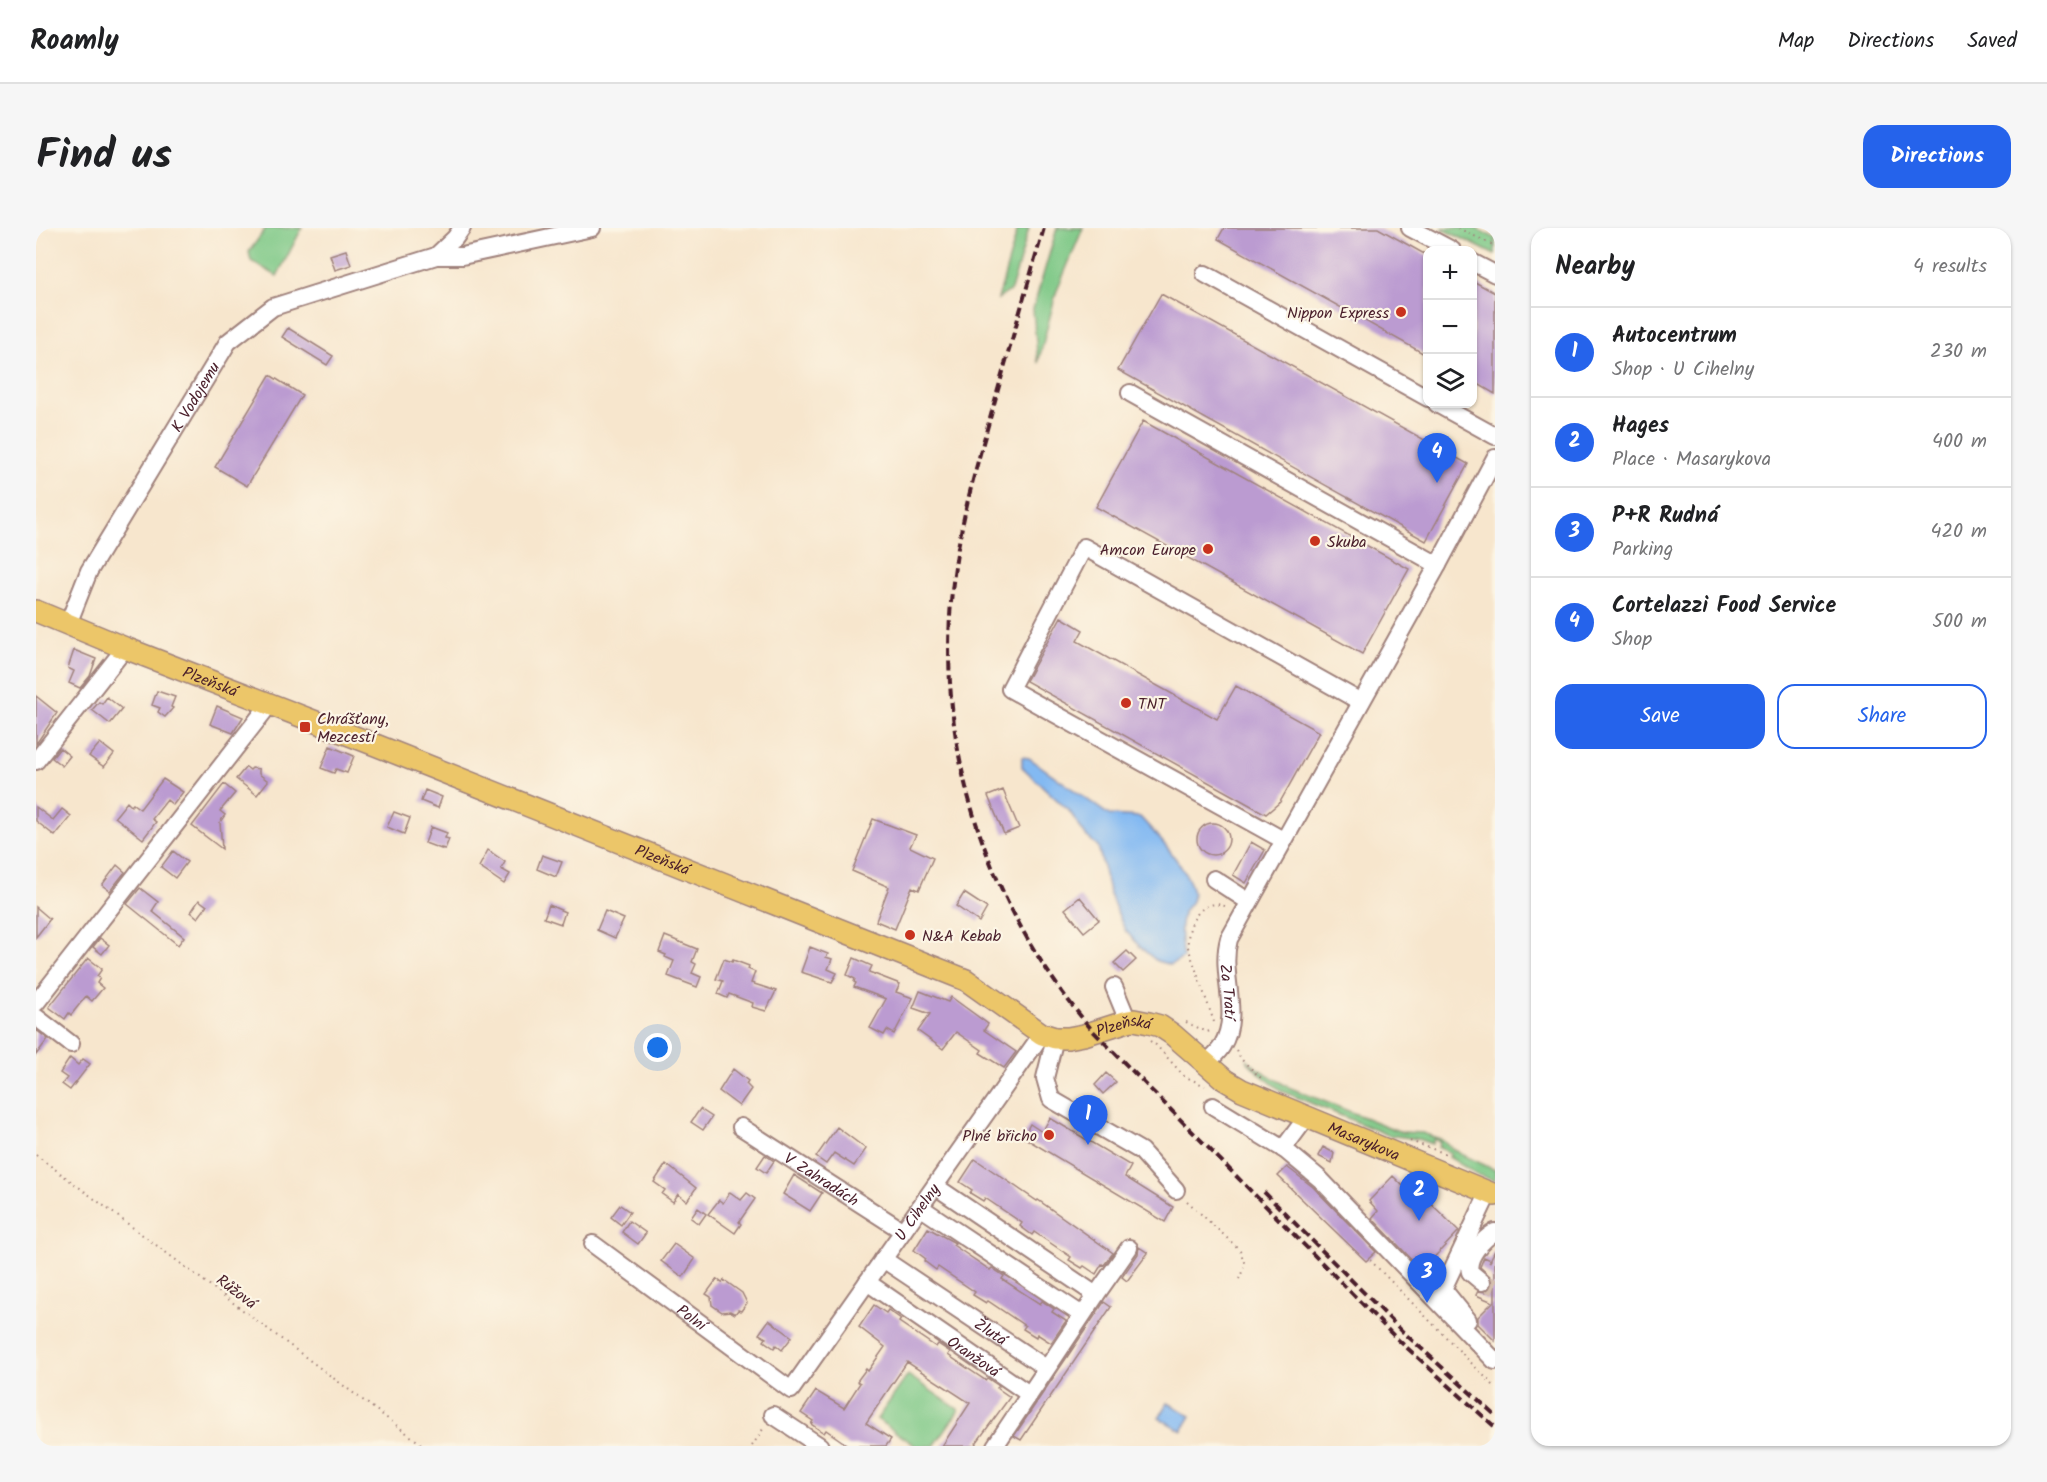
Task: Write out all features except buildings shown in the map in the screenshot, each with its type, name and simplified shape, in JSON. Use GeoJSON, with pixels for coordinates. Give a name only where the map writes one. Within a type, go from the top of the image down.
{"type":"FeatureCollection","features":[{"type":"Feature","properties":{"kind":"main road","name":"Plzeňská"},"geometry":{"type":"LineString","coordinates":[[36,610],[125,648],[966,980],[1049,1036],[1084,1035],[1134,1020],[1160,1026],[1225,1080],[1261,1093]]}},
{"type":"Feature","properties":{"kind":"main road","name":"Masarykova"},"geometry":{"type":"LineString","coordinates":[[1261,1093],[1306,1118],[1492,1194]]}},
{"type":"Feature","properties":{"kind":"street"},"geometry":{"type":"LineString","coordinates":[[436,256],[462,228]]}},
{"type":"Feature","properties":{"kind":"street"},"geometry":{"type":"LineString","coordinates":[[436,256],[462,256],[592,228]]}},
{"type":"Feature","properties":{"kind":"street"},"geometry":{"type":"LineString","coordinates":[[1410,228],[1444,246]]}},
{"type":"Feature","properties":{"kind":"street","name":"K Vodojemu"},"geometry":{"type":"LineString","coordinates":[[68,624],[89,571],[228,342],[273,307],[436,256]]}},
{"type":"Feature","properties":{"kind":"street"},"geometry":{"type":"LineString","coordinates":[[1477,264],[1495,274]]}},
{"type":"Feature","properties":{"kind":"street"},"geometry":{"type":"LineString","coordinates":[[1205,274],[1423,395]]}},
{"type":"Feature","properties":{"kind":"street"},"geometry":{"type":"LineString","coordinates":[[1130,393],[1438,565]]}},
{"type":"Feature","properties":{"kind":"street"},"geometry":{"type":"LineString","coordinates":[[1444,408],[1495,436]]}},
{"type":"Feature","properties":{"kind":"street","name":"Za Tratí"},"geometry":{"type":"LineString","coordinates":[[1206,1064],[1221,1048],[1229,1032],[1232,1019],[1225,952],[1243,903],[1283,840],[1438,565],[1495,458]]}},
{"type":"Feature","properties":{"kind":"street"},"geometry":{"type":"LineString","coordinates":[[1283,840],[1010,689],[1084,547],[1361,702]]}},
{"type":"Feature","properties":{"kind":"street"},"geometry":{"type":"LineString","coordinates":[[36,761],[125,648]]}},
{"type":"Feature","properties":{"kind":"street"},"geometry":{"type":"LineString","coordinates":[[36,1003],[269,705]]}},
{"type":"Feature","properties":{"kind":"street"},"geometry":{"type":"LineString","coordinates":[[1214,879],[1243,903]]}},
{"type":"Feature","properties":{"kind":"street"},"geometry":{"type":"LineString","coordinates":[[1114,987],[1128,1021]]}},
{"type":"Feature","properties":{"kind":"street"},"geometry":{"type":"LineString","coordinates":[[36,1017],[71,1044]]}},
{"type":"Feature","properties":{"kind":"street"},"geometry":{"type":"LineString","coordinates":[[1049,1036],[1045,1078],[1051,1099],[1142,1151],[1176,1190]]}},
{"type":"Feature","properties":{"kind":"street","name":"U Cihelny"},"geometry":{"type":"LineString","coordinates":[[791,1390],[935,1186],[1049,1036]]}},
{"type":"Feature","properties":{"kind":"street"},"geometry":{"type":"LineString","coordinates":[[1234,1119],[1261,1093]]}},
{"type":"Feature","properties":{"kind":"street"},"geometry":{"type":"LineString","coordinates":[[1213,1106],[1283,1149],[1320,1179],[1495,1361]]}},
{"type":"Feature","properties":{"kind":"street"},"geometry":{"type":"LineString","coordinates":[[1283,1149],[1306,1118]]}},
{"type":"Feature","properties":{"kind":"street","name":"V Zahradách"},"geometry":{"type":"LineString","coordinates":[[741,1127],[903,1231]]}},
{"type":"Feature","properties":{"kind":"street"},"geometry":{"type":"LineString","coordinates":[[935,1186],[1096,1295]]}},
{"type":"Feature","properties":{"kind":"street"},"geometry":{"type":"LineString","coordinates":[[1492,1194],[1443,1289],[1495,1348]]}},
{"type":"Feature","properties":{"kind":"street"},"geometry":{"type":"LineString","coordinates":[[920,1208],[1082,1315]]}},
{"type":"Feature","properties":{"kind":"street"},"geometry":{"type":"LineString","coordinates":[[1482,1282],[1470,1272],[1469,1263],[1484,1238],[1495,1232]]}},
{"type":"Feature","properties":{"kind":"street","name":"Polní"},"geometry":{"type":"LineString","coordinates":[[593,1244],[791,1390]]}},
{"type":"Feature","properties":{"kind":"street"},"geometry":{"type":"LineString","coordinates":[[995,1446],[1129,1248]]}},
{"type":"Feature","properties":{"kind":"street","name":"Žlutá"},"geometry":{"type":"LineString","coordinates":[[883,1259],[1046,1368]]}},
{"type":"Feature","properties":{"kind":"street","name":"Oranžová"},"geometry":{"type":"LineString","coordinates":[[867,1282],[1029,1394]]}},
{"type":"Feature","properties":{"kind":"street"},"geometry":{"type":"LineString","coordinates":[[773,1415],[820,1446]]}},
{"type":"Feature","properties":{"kind":"path"},"geometry":{"type":"LineString","coordinates":[[1458,228],[1495,246]]}},
{"type":"Feature","properties":{"kind":"path"},"geometry":{"type":"LineString","coordinates":[[1181,1019],[1207,1032],[1218,1027],[1213,1021],[1188,947],[1187,935],[1192,920],[1200,909],[1207,905],[1220,903],[1232,909],[1243,903]]}},
{"type":"Feature","properties":{"kind":"path"},"geometry":{"type":"LineString","coordinates":[[1236,1045],[1237,1053],[1261,1093]]}},
{"type":"Feature","properties":{"kind":"path"},"geometry":{"type":"LineString","coordinates":[[1404,1140],[1414,1141],[1447,1154]]}},
{"type":"Feature","properties":{"kind":"path","name":"Růžová"},"geometry":{"type":"LineString","coordinates":[[36,1155],[424,1446]]}},
{"type":"Feature","properties":{"kind":"path"},"geometry":{"type":"LineString","coordinates":[[1176,1190],[1240,1250],[1245,1265],[1239,1279]]}},
{"type":"Feature","properties":{"kind":"path"},"geometry":{"type":"LineString","coordinates":[[1370,1260],[1495,1387]]}},
{"type":"Feature","properties":{"kind":"green space"},"geometry":{"type":"Polygon","coordinates":[[[266,228],[302,228],[277,276],[251,261],[249,252],[266,228]]]}},
{"type":"Feature","properties":{"kind":"green space"},"geometry":{"type":"Polygon","coordinates":[[[1018,228],[1029,228],[1011,290],[998,299],[1018,228]]]}},
{"type":"Feature","properties":{"kind":"green space"},"geometry":{"type":"Polygon","coordinates":[[[1057,228],[1083,228],[1056,293],[1038,363],[1033,309],[1057,228]]]}},
{"type":"Feature","properties":{"kind":"green space"},"geometry":{"type":"Polygon","coordinates":[[[1441,228],[1475,228],[1495,238],[1495,255],[1441,228]]]}},
{"type":"Feature","properties":{"kind":"green space"},"geometry":{"type":"Polygon","coordinates":[[[1247,1059],[1258,1069],[1288,1087],[1401,1132],[1422,1133],[1440,1139],[1461,1154],[1495,1170],[1495,1181],[1476,1174],[1449,1157],[1451,1153],[1438,1147],[1440,1142],[1434,1139],[1432,1144],[1418,1139],[1388,1135],[1282,1091],[1261,1075],[1247,1059]]]}},
{"type":"Feature","properties":{"kind":"green space"},"geometry":{"type":"Polygon","coordinates":[[[908,1375],[959,1410],[934,1446],[916,1446],[877,1419],[908,1375]]]}},
{"type":"Feature","properties":{"kind":"water"},"geometry":{"type":"Polygon","coordinates":[[[1022,757],[1029,758],[1109,815],[1140,817],[1165,845],[1183,869],[1193,892],[1192,901],[1184,912],[1181,922],[1183,958],[1171,965],[1157,961],[1125,930],[1110,895],[1098,846],[1086,836],[1070,812],[1022,767],[1022,757]]]}},
{"type":"Feature","properties":{"kind":"water"},"geometry":{"type":"Polygon","coordinates":[[[1168,1403],[1191,1416],[1182,1431],[1159,1418],[1168,1403]]]}},
{"type":"Feature","properties":{"kind":"tunnel"},"geometry":{"type":"LineString","coordinates":[[1482,1282],[1495,1287]]}},
{"type":"Feature","properties":{"kind":"railway"},"geometry":{"type":"LineString","coordinates":[[1044,228],[965,514],[954,574],[949,636],[951,698],[960,758],[974,818],[995,875],[1022,930],[1055,982],[1093,1031],[1396,1338],[1495,1427]]}},
{"type":"Feature","properties":{"kind":"railway"},"geometry":{"type":"LineString","coordinates":[[1264,1192],[1403,1332],[1495,1415]]}},
{"type":"Feature","properties":{"kind":"place","name":"Nippon Express"},"geometry":{"type":"Point","coordinates":[1401,312]}},
{"type":"Feature","properties":{"kind":"place","name":"Cortelazzi Food Service"},"geometry":{"type":"Point","coordinates":[1437,483]}},
{"type":"Feature","properties":{"kind":"place","name":"Skuba"},"geometry":{"type":"Point","coordinates":[1315,541]}},
{"type":"Feature","properties":{"kind":"place","name":"Amcon Europe"},"geometry":{"type":"Point","coordinates":[1208,549]}},
{"type":"Feature","properties":{"kind":"place","name":"TNT"},"geometry":{"type":"Point","coordinates":[1126,703]}},
{"type":"Feature","properties":{"kind":"place","name":"Chrášťany, Mezcestí"},"geometry":{"type":"Point","coordinates":[305,727]}},
{"type":"Feature","properties":{"kind":"place","name":"N&A Kebab"},"geometry":{"type":"Point","coordinates":[910,935]}},
{"type":"Feature","properties":{"kind":"place","name":"Plné břicho"},"geometry":{"type":"Point","coordinates":[1049,1135]}},
{"type":"Feature","properties":{"kind":"place","name":"Autocentrum"},"geometry":{"type":"Point","coordinates":[1088,1145]}},
{"type":"Feature","properties":{"kind":"place","name":"Hages"},"geometry":{"type":"Point","coordinates":[1419,1221]}},
{"type":"Feature","properties":{"kind":"place","name":"P+R Rudná"},"geometry":{"type":"Point","coordinates":[1427,1303]}}]}
